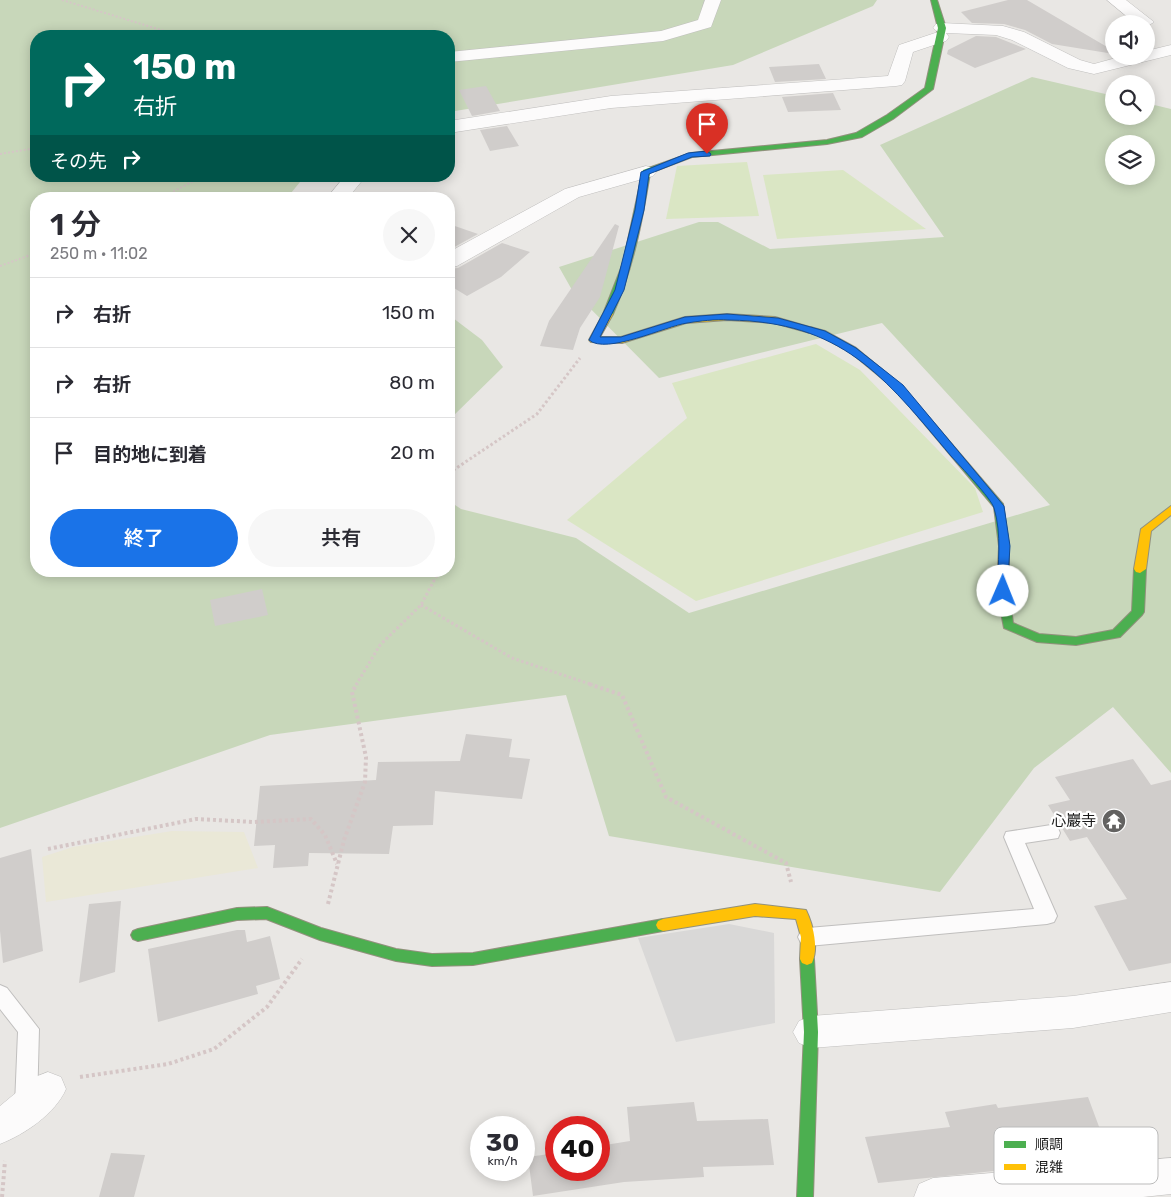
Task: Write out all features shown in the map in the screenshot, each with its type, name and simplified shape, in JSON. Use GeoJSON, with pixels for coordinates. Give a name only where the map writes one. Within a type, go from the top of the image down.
{"type":"FeatureCollection","features":[{"type":"Feature","properties":{"kind":"street"},"geometry":{"type":"LineString","coordinates":[[455,56],[663,36],[683,32],[705,23],[713,0]]}},
{"type":"Feature","properties":{"kind":"street"},"geometry":{"type":"LineString","coordinates":[[455,258],[572,193],[646,172],[691,155],[827,142],[859,135],[890,117],[929,89],[941,32],[934,0]]}},
{"type":"Feature","properties":{"kind":"street"},"geometry":{"type":"LineString","coordinates":[[1115,0],[1135,15]]}},
{"type":"Feature","properties":{"kind":"street"},"geometry":{"type":"LineString","coordinates":[[455,126],[611,102],[896,81],[904,49],[941,32],[997,30],[1018,36],[1074,64],[1094,69],[1110,65]]}},
{"type":"Feature","properties":{"kind":"street"},"geometry":{"type":"LineString","coordinates":[[1155,54],[1171,50]]}},
{"type":"Feature","properties":{"kind":"street"},"geometry":{"type":"LineString","coordinates":[[646,172],[640,210],[620,290],[594,340],[622,340],[685,320],[727,317],[775,320],[822,333],[853,350],[899,388],[999,506],[1004,546],[1003,591],[1008,625],[1038,638],[1076,641],[1116,634],[1138,612],[1139,573],[1146,529],[1171,510]]}},
{"type":"Feature","properties":{"kind":"street"},"geometry":{"type":"LineString","coordinates":[[342,192],[351,182]]}},
{"type":"Feature","properties":{"kind":"street"},"geometry":{"type":"LineString","coordinates":[[138,935],[237,914],[267,913],[320,934],[396,955],[432,960],[473,959],[755,910],[801,914],[808,937],[806,946],[811,1032],[805,1197]]}},
{"type":"Feature","properties":{"kind":"street"},"geometry":{"type":"LineString","coordinates":[[811,1032],[1074,1012],[1171,997]]}},
{"type":"Feature","properties":{"kind":"street"},"geometry":{"type":"LineString","coordinates":[[1158,1177],[1171,1176]]}},
{"type":"Feature","properties":{"kind":"street"},"geometry":{"type":"LineString","coordinates":[[933,1197],[1080,1184]]}},
{"type":"Feature","properties":{"kind":"lane"},"geometry":{"type":"LineString","coordinates":[[808,937],[1047,916],[1013,837],[1051,833]]}},
{"type":"Feature","properties":{"kind":"lane"},"geometry":{"type":"LineString","coordinates":[[0,994],[29,1029],[25,1108]]}},
{"type":"Feature","properties":{"kind":"path"},"geometry":{"type":"LineString","coordinates":[[62,0],[94,8],[162,30]]}},
{"type":"Feature","properties":{"kind":"path"},"geometry":{"type":"LineString","coordinates":[[0,154],[30,149]]}},
{"type":"Feature","properties":{"kind":"path"},"geometry":{"type":"LineString","coordinates":[[172,192],[192,182]]}},
{"type":"Feature","properties":{"kind":"path"},"geometry":{"type":"LineString","coordinates":[[0,266],[30,255]]}},
{"type":"Feature","properties":{"kind":"path"},"geometry":{"type":"LineString","coordinates":[[455,469],[537,414],[594,340]]}},
{"type":"Feature","properties":{"kind":"path"},"geometry":{"type":"LineString","coordinates":[[25,1108],[70,1078],[168,1064],[214,1048],[267,1007],[320,934],[337,867],[365,782],[366,757],[352,692],[380,645],[421,606],[436,577]]}},
{"type":"Feature","properties":{"kind":"path"},"geometry":{"type":"LineString","coordinates":[[421,606],[512,658],[622,696],[666,797],[786,863],[801,914]]}},
{"type":"Feature","properties":{"kind":"path"},"geometry":{"type":"LineString","coordinates":[[48,849],[196,819],[254,822],[311,819],[325,835],[337,867]]}},
{"type":"Feature","properties":{"kind":"shaded area"},"geometry":{"type":"Polygon","coordinates":[[[172,831],[244,832],[258,868],[46,902],[42,857],[73,847],[172,831]]]}},
{"type":"Feature","properties":{"kind":"shaded area"},"geometry":{"type":"Polygon","coordinates":[[[729,924],[774,933],[775,1023],[676,1042],[638,938],[729,924]]]}},
{"type":"Feature","properties":{"kind":"green space"},"geometry":{"type":"Polygon","coordinates":[[[0,0],[877,0],[873,6],[733,65],[455,111],[455,30],[30,30],[30,182],[300,182],[292,192],[30,192],[30,577],[455,577],[455,505],[461,509],[576,538],[689,613],[1050,505],[882,323],[659,378],[572,290],[559,267],[699,222],[718,222],[770,249],[944,237],[880,145],[1032,77],[1105,94],[1105,125],[1155,125],[1155,105],[1171,109],[1171,773],[1113,707],[1034,768],[940,892],[609,836],[566,695],[270,735],[0,828],[0,0]]]}},
{"type":"Feature","properties":{"kind":"green space"},"geometry":{"type":"Polygon","coordinates":[[[747,162],[759,216],[666,219],[677,166],[747,162]]]}},
{"type":"Feature","properties":{"kind":"green space"},"geometry":{"type":"Polygon","coordinates":[[[843,170],[926,229],[777,239],[763,175],[843,170]]]}},
{"type":"Feature","properties":{"kind":"green space"},"geometry":{"type":"Polygon","coordinates":[[[455,320],[482,340],[503,367],[455,414],[455,320]]]}},
{"type":"Feature","properties":{"kind":"green space"},"geometry":{"type":"Polygon","coordinates":[[[816,344],[860,370],[975,488],[983,512],[696,601],[567,520],[687,418],[672,383],[816,344]]]}},
{"type":"Feature","properties":{"kind":"building"},"geometry":{"type":"Polygon","coordinates":[[[1008,0],[1027,0],[1105,46],[1105,53],[1052,44],[1025,30],[1004,24],[972,23],[961,12],[1008,0]]]}},
{"type":"Feature","properties":{"kind":"building"},"geometry":{"type":"Polygon","coordinates":[[[976,36],[996,37],[1026,49],[975,68],[947,54],[948,50],[976,36]]]}},
{"type":"Feature","properties":{"kind":"building"},"geometry":{"type":"Polygon","coordinates":[[[819,64],[826,79],[775,82],[769,67],[819,64]]]}},
{"type":"Feature","properties":{"kind":"building"},"geometry":{"type":"Polygon","coordinates":[[[486,86],[500,111],[472,116],[459,90],[486,86]]]}},
{"type":"Feature","properties":{"kind":"building"},"geometry":{"type":"Polygon","coordinates":[[[833,93],[841,110],[788,112],[782,97],[833,93]]]}},
{"type":"Feature","properties":{"kind":"building"},"geometry":{"type":"Polygon","coordinates":[[[507,126],[519,146],[490,151],[480,130],[507,126]]]}},
{"type":"Feature","properties":{"kind":"building"},"geometry":{"type":"Polygon","coordinates":[[[615,224],[619,226],[600,297],[580,328],[573,350],[540,346],[549,321],[615,224]]]}},
{"type":"Feature","properties":{"kind":"building"},"geometry":{"type":"Polygon","coordinates":[[[455,226],[478,234],[455,247],[455,226]]]}},
{"type":"Feature","properties":{"kind":"building"},"geometry":{"type":"Polygon","coordinates":[[[502,243],[530,252],[501,277],[467,296],[455,289],[455,268],[502,243]]]}},
{"type":"Feature","properties":{"kind":"building"},"geometry":{"type":"Polygon","coordinates":[[[262,589],[268,615],[215,626],[210,600],[262,589]]]}},
{"type":"Feature","properties":{"kind":"building"},"geometry":{"type":"Polygon","coordinates":[[[466,734],[512,739],[509,757],[530,759],[522,799],[435,791],[433,825],[393,826],[389,854],[309,853],[308,866],[273,868],[275,845],[254,846],[260,786],[376,780],[378,762],[460,761],[466,734]]]}},
{"type":"Feature","properties":{"kind":"building"},"geometry":{"type":"Polygon","coordinates":[[[1133,759],[1151,785],[1171,780],[1171,963],[1129,971],[1094,906],[1127,899],[1087,837],[1070,841],[1048,805],[1070,800],[1055,777],[1133,759]]]}},
{"type":"Feature","properties":{"kind":"building"},"geometry":{"type":"Polygon","coordinates":[[[31,849],[43,951],[3,963],[0,931],[0,858],[31,849]]]}},
{"type":"Feature","properties":{"kind":"building"},"geometry":{"type":"Polygon","coordinates":[[[121,901],[115,972],[79,983],[89,904],[121,901]]]}},
{"type":"Feature","properties":{"kind":"building"},"geometry":{"type":"Polygon","coordinates":[[[237,930],[245,930],[247,942],[270,936],[280,979],[256,986],[258,994],[158,1022],[148,949],[237,930]]]}},
{"type":"Feature","properties":{"kind":"building"},"geometry":{"type":"Polygon","coordinates":[[[1088,1097],[1099,1127],[994,1127],[994,1171],[878,1183],[865,1137],[950,1127],[945,1112],[996,1104],[998,1108],[1088,1097]]]}},
{"type":"Feature","properties":{"kind":"building"},"geometry":{"type":"Polygon","coordinates":[[[694,1102],[697,1121],[768,1119],[774,1165],[703,1167],[704,1177],[624,1182],[533,1196],[531,1181],[535,1181],[535,1156],[545,1155],[545,1181],[610,1181],[610,1144],[630,1141],[627,1107],[694,1102]]]}},
{"type":"Feature","properties":{"kind":"building"},"geometry":{"type":"Polygon","coordinates":[[[111,1153],[145,1155],[134,1197],[99,1197],[111,1153]]]}},
{"type":"Feature","properties":{"kind":"traffic: fast"},"geometry":{"type":"LineString","coordinates":[[608,314],[616,298],[628,263],[646,172],[691,155],[827,142],[859,135],[890,117],[929,89],[942,28],[934,0]]}},
{"type":"Feature","properties":{"kind":"traffic: fast"},"geometry":{"type":"LineString","coordinates":[[810,330],[822,333],[853,350],[899,388],[999,506],[1004,546],[1003,591],[1008,625],[1037,638],[1076,641],[1116,634],[1138,612],[1140,569]]}},
{"type":"Feature","properties":{"kind":"traffic: fast"},"geometry":{"type":"LineString","coordinates":[[138,935],[237,914],[267,913],[320,934],[396,955],[432,960],[473,959],[663,925]]}},
{"type":"Feature","properties":{"kind":"traffic: fast"},"geometry":{"type":"LineString","coordinates":[[805,1197],[811,1032],[807,959]]}},
{"type":"Feature","properties":{"kind":"traffic: slow"},"geometry":{"type":"LineString","coordinates":[[608,314],[594,340],[622,340],[685,320],[727,317],[775,320],[810,330]]}},
{"type":"Feature","properties":{"kind":"traffic: slow"},"geometry":{"type":"LineString","coordinates":[[1140,569],[1146,529],[1171,510]]}},
{"type":"Feature","properties":{"kind":"traffic: slow"},"geometry":{"type":"LineString","coordinates":[[663,925],[755,910],[801,914],[808,937],[807,959]]}},
{"type":"Feature","properties":{"kind":"place","name":"心巖寺"},"geometry":{"type":"Point","coordinates":[1114,821]}},
{"type":"Feature","properties":{"kind":"route"},"geometry":{"type":"LineString","coordinates":[[707,154],[691,155],[646,172],[640,210],[620,290],[594,340],[622,340],[685,320],[727,317],[775,320],[822,333],[853,350],[880,370],[899,388],[999,506],[1004,546],[1003,591]]}}]}
